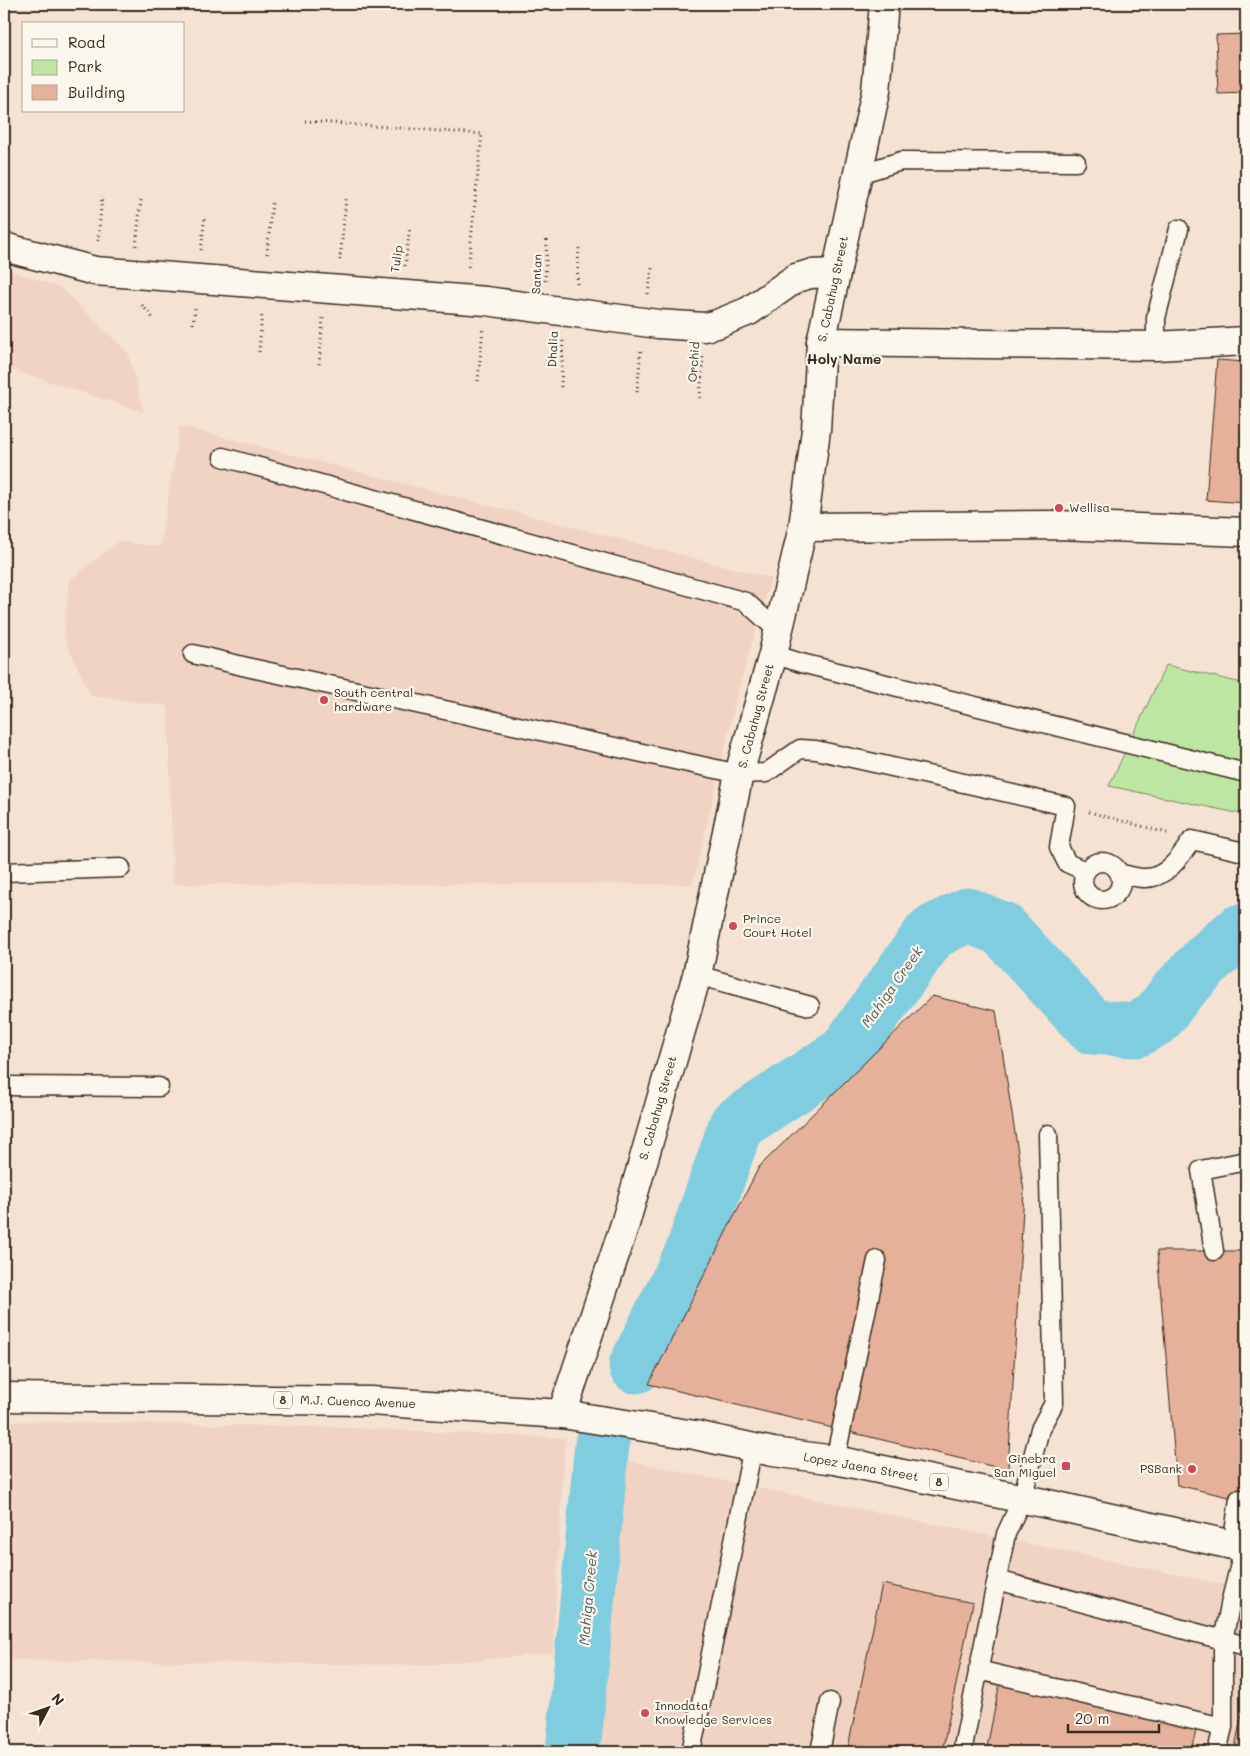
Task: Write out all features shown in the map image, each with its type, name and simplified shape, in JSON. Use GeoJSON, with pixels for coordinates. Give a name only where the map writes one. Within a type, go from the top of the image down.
{"type":"FeatureCollection","features":[{"type":"Feature","properties":{"kind":"street","name":"S. Cabahug Street"},"geometry":{"type":"LineString","coordinates":[[562,1414],[625,1224],[697,975],[739,774],[775,642],[803,527],[816,430],[821,342],[856,175],[876,91],[884,4]]}},
{"type":"Feature","properties":{"kind":"street"},"geometry":{"type":"LineString","coordinates":[[4,247],[95,271],[476,300],[658,324],[706,326],[717,324],[749,311],[796,278],[810,274],[836,273]]}},
{"type":"Feature","properties":{"kind":"street"},"geometry":{"type":"LineString","coordinates":[[821,342],[1156,346],[1246,341]]}},
{"type":"Feature","properties":{"kind":"street"},"geometry":{"type":"LineString","coordinates":[[803,527],[1057,524],[1246,532]]}},
{"type":"Feature","properties":{"kind":"street","name":"M.J. Cuenco Avenue"},"geometry":{"type":"LineString","coordinates":[[4,1397],[371,1401],[562,1414]]}},
{"type":"Feature","properties":{"kind":"street","name":"Lopez Jaena Street"},"geometry":{"type":"LineString","coordinates":[[562,1414],[630,1424],[773,1452],[835,1460],[1241,1547]]}},
{"type":"Feature","properties":{"kind":"lane"},"geometry":{"type":"LineString","coordinates":[[856,175],[901,161],[1076,162]]}},
{"type":"Feature","properties":{"kind":"lane"},"geometry":{"type":"LineString","coordinates":[[1156,346],[1156,318],[1179,229]]}},
{"type":"Feature","properties":{"kind":"lane"},"geometry":{"type":"LineString","coordinates":[[223,458],[746,602],[775,642],[801,663],[1246,773]]}},
{"type":"Feature","properties":{"kind":"lane"},"geometry":{"type":"LineString","coordinates":[[193,654],[739,774],[766,773],[800,749],[816,750],[1066,806],[1059,847],[1067,863],[1085,871]]}},
{"type":"Feature","properties":{"kind":"lane"},"geometry":{"type":"LineString","coordinates":[[1121,874],[1144,878],[1157,876],[1176,862],[1192,840],[1244,852]]}},
{"type":"Feature","properties":{"kind":"lane"},"geometry":{"type":"LineString","coordinates":[[1104,862],[1114,865],[1121,874],[1122,884],[1119,893],[1111,899],[1101,901],[1092,898],[1085,890],[1082,880],[1085,871],[1093,864],[1104,862]]}},
{"type":"Feature","properties":{"kind":"lane"},"geometry":{"type":"LineString","coordinates":[[4,872],[121,868]]}},
{"type":"Feature","properties":{"kind":"lane"},"geometry":{"type":"LineString","coordinates":[[697,975],[810,1006]]}},
{"type":"Feature","properties":{"kind":"lane"},"geometry":{"type":"LineString","coordinates":[[4,1086],[159,1087]]}},
{"type":"Feature","properties":{"kind":"lane"},"geometry":{"type":"LineString","coordinates":[[962,1752],[974,1701],[978,1670],[1006,1534],[1022,1499],[1040,1429],[1054,1404],[1048,1134]]}},
{"type":"Feature","properties":{"kind":"lane"},"geometry":{"type":"LineString","coordinates":[[1214,1251],[1201,1170],[1246,1161]]}},
{"type":"Feature","properties":{"kind":"lane"},"geometry":{"type":"LineString","coordinates":[[835,1460],[877,1260]]}},
{"type":"Feature","properties":{"kind":"lane"},"geometry":{"type":"LineString","coordinates":[[691,1752],[753,1447]]}},
{"type":"Feature","properties":{"kind":"lane"},"geometry":{"type":"LineString","coordinates":[[1217,1752],[1223,1727],[1223,1641],[1241,1547],[1239,1499]]}},
{"type":"Feature","properties":{"kind":"lane"},"geometry":{"type":"LineString","coordinates":[[996,1580],[1246,1646]]}},
{"type":"Feature","properties":{"kind":"lane"},"geometry":{"type":"LineString","coordinates":[[978,1670],[1223,1727]]}},
{"type":"Feature","properties":{"kind":"lane"},"geometry":{"type":"LineString","coordinates":[[820,1752],[830,1702]]}},
{"type":"Feature","properties":{"kind":"path"},"geometry":{"type":"LineString","coordinates":[[305,121],[482,134],[476,300],[478,381]]}},
{"type":"Feature","properties":{"kind":"path"},"geometry":{"type":"LineString","coordinates":[[95,271],[102,196]]}},
{"type":"Feature","properties":{"kind":"path","name":"Tulip"},"geometry":{"type":"LineString","coordinates":[[401,294],[410,227]]}},
{"type":"Feature","properties":{"kind":"path","name":"Santan"},"geometry":{"type":"LineString","coordinates":[[547,239],[561,311]]}},
{"type":"Feature","properties":{"kind":"path"},"geometry":{"type":"LineString","coordinates":[[561,311],[579,247]]}},
{"type":"Feature","properties":{"kind":"path","name":"Dhalia"},"geometry":{"type":"LineString","coordinates":[[561,311],[561,387]]}},
{"type":"Feature","properties":{"kind":"path","name":"Orchid"},"geometry":{"type":"LineString","coordinates":[[700,398],[706,326]]}},
{"type":"Feature","properties":{"kind":"path"},"geometry":{"type":"LineString","coordinates":[[1066,806],[1192,840]]}},
{"type":"Feature","properties":{"kind":"shaded area"},"geometry":{"type":"Polygon","coordinates":[[[4,268],[61,288],[128,353],[144,412],[4,367],[4,268]]]}},
{"type":"Feature","properties":{"kind":"shaded area"},"geometry":{"type":"Polygon","coordinates":[[[180,426],[771,578],[738,690],[693,884],[173,884],[168,706],[91,696],[64,638],[69,581],[119,541],[160,547],[180,426]]]}},
{"type":"Feature","properties":{"kind":"shaded area"},"geometry":{"type":"Polygon","coordinates":[[[4,1421],[330,1427],[565,1438],[553,1653],[422,1665],[4,1660],[4,1421]]]}},
{"type":"Feature","properties":{"kind":"shaded area"},"geometry":{"type":"Polygon","coordinates":[[[620,1459],[1246,1589],[1246,1752],[596,1752],[620,1459]]]}},
{"type":"Feature","properties":{"kind":"green space"},"geometry":{"type":"Polygon","coordinates":[[[1166,665],[1246,684],[1246,815],[1109,786],[1166,665]]]}},
{"type":"Feature","properties":{"kind":"building"},"geometry":{"type":"Polygon","coordinates":[[[1246,34],[1246,93],[1218,94],[1216,35],[1246,34]]]}},
{"type":"Feature","properties":{"kind":"building"},"geometry":{"type":"Polygon","coordinates":[[[1217,360],[1246,362],[1246,503],[1206,500],[1217,360]]]}},
{"type":"Feature","properties":{"kind":"building"},"geometry":{"type":"Polygon","coordinates":[[[932,996],[996,1011],[1024,1191],[1008,1470],[649,1384],[759,1167],[932,996]]]}},
{"type":"Feature","properties":{"kind":"building"},"geometry":{"type":"Polygon","coordinates":[[[1157,1251],[1246,1251],[1246,1501],[1177,1485],[1157,1251]]]}},
{"type":"Feature","properties":{"kind":"building"},"geometry":{"type":"Polygon","coordinates":[[[882,1584],[973,1603],[942,1752],[847,1752],[882,1584]]]}},
{"type":"Feature","properties":{"kind":"building"},"geometry":{"type":"Polygon","coordinates":[[[1000,1683],[1197,1726],[1191,1752],[986,1752],[1000,1683]]]}},
{"type":"Feature","properties":{"kind":"building"},"geometry":{"type":"Polygon","coordinates":[[[1246,1694],[1246,1752],[1234,1752],[1246,1694]]]}},
{"type":"Feature","properties":{"kind":"waterway","name":"Mahiga Creek"},"geometry":{"type":"LineString","coordinates":[[636,1366],[692,1253],[736,1125],[845,1053],[931,933],[967,915],[1002,929],[1092,1027],[1136,1030],[1156,1019],[1177,992],[1210,957],[1239,932],[1246,931]]}},
{"type":"Feature","properties":{"kind":"waterway","name":"Mahiga Creek"},"geometry":{"type":"LineString","coordinates":[[573,1752],[602,1444]]}},
{"type":"Feature","properties":{"kind":"place","name":"Wellisa"},"geometry":{"type":"Point","coordinates":[1059,508]}},
{"type":"Feature","properties":{"kind":"place","name":"South central hardware"},"geometry":{"type":"Point","coordinates":[324,700]}},
{"type":"Feature","properties":{"kind":"place","name":"Prince Court Hotel"},"geometry":{"type":"Point","coordinates":[733,926]}},
{"type":"Feature","properties":{"kind":"place","name":"Ginebra San Miguel"},"geometry":{"type":"Point","coordinates":[1066,1466]}},
{"type":"Feature","properties":{"kind":"place","name":"PSBank"},"geometry":{"type":"Point","coordinates":[1192,1469]}},
{"type":"Feature","properties":{"kind":"place","name":"Innodata Knowledge Services"},"geometry":{"type":"Point","coordinates":[645,1713]}},
{"type":"Feature","properties":{"kind":"district","name":"Holy Name"},"geometry":{"type":"Point","coordinates":[844,359]}}]}
